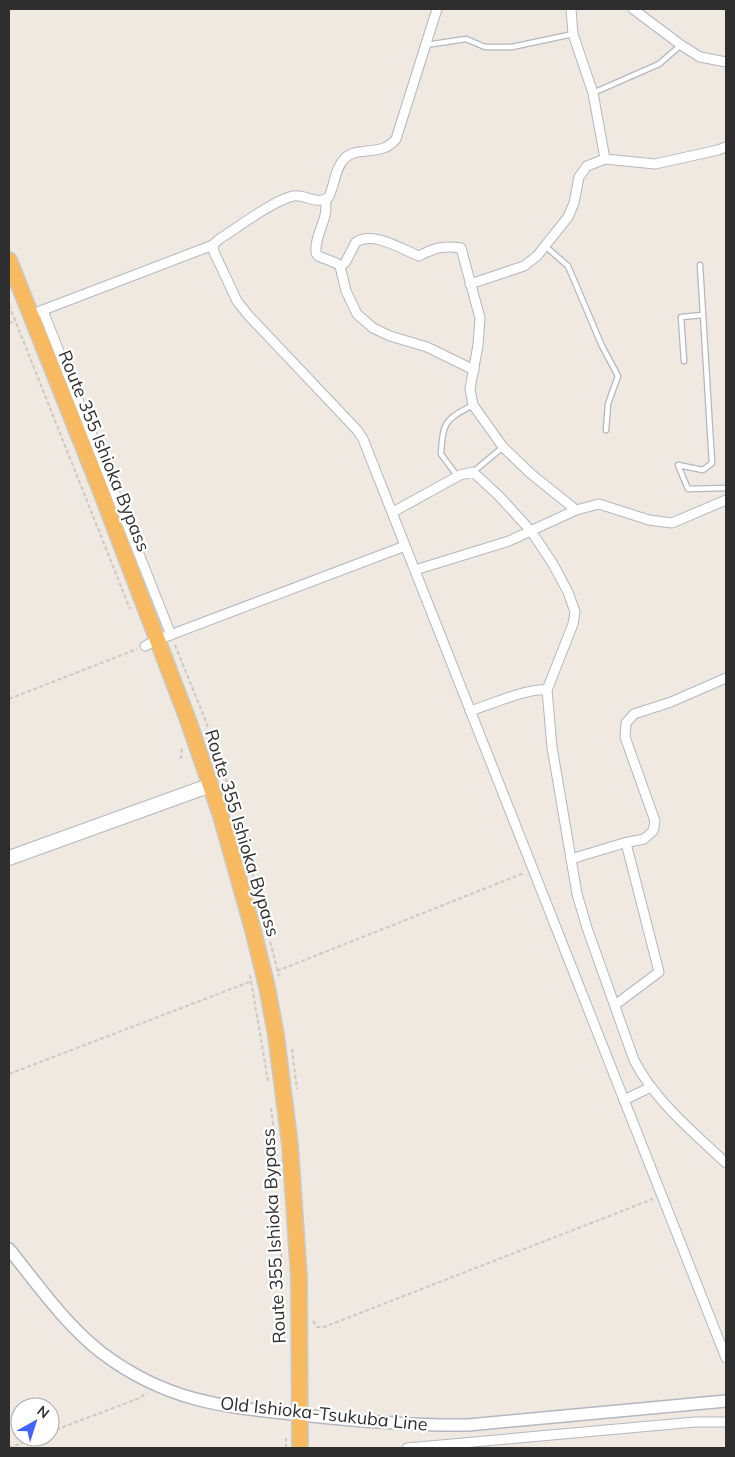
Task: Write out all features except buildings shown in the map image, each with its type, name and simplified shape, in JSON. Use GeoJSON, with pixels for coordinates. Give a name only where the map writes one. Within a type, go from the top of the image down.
{"type":"FeatureCollection","features":[{"type":"Feature","properties":{"kind":"highway","name":"Route 355 Ishioka Bypass"},"geometry":{"type":"LineString","coordinates":[[9,260],[36,313],[211,785],[240,877],[264,976],[276,1036],[290,1146],[298,1278],[300,1448]]}},
{"type":"Feature","properties":{"kind":"main road"},"geometry":{"type":"LineString","coordinates":[[9,858],[211,785]]}},
{"type":"Feature","properties":{"kind":"street"},"geometry":{"type":"LineString","coordinates":[[36,313],[213,245],[282,200],[296,196],[318,201],[325,200],[330,195],[339,167],[346,157],[387,147],[396,139],[437,9]]}},
{"type":"Feature","properties":{"kind":"street"},"geometry":{"type":"LineString","coordinates":[[571,9],[573,34],[593,93],[605,159]]}},
{"type":"Feature","properties":{"kind":"street"},"geometry":{"type":"LineString","coordinates":[[633,9],[700,57],[726,62]]}},
{"type":"Feature","properties":{"kind":"street"},"geometry":{"type":"LineString","coordinates":[[470,284],[524,266],[531,261],[572,211],[579,177],[587,166],[605,159],[655,164],[726,147]]}},
{"type":"Feature","properties":{"kind":"street"},"geometry":{"type":"LineString","coordinates":[[325,200],[327,208],[316,242],[316,253],[318,256],[340,266],[344,286],[357,314],[380,331],[427,348],[474,370]]}},
{"type":"Feature","properties":{"kind":"street"},"geometry":{"type":"LineString","coordinates":[[340,266],[348,259],[356,242],[367,238],[390,244],[419,256],[435,248],[449,246],[461,248],[480,318],[470,395],[473,406],[503,448],[530,473],[576,510]]}},
{"type":"Feature","properties":{"kind":"street"},"geometry":{"type":"LineString","coordinates":[[213,245],[214,252],[237,301],[359,432],[370,455],[726,1358]]}},
{"type":"Feature","properties":{"kind":"street"},"geometry":{"type":"LineString","coordinates":[[392,512],[458,477],[473,472],[499,496],[531,532],[554,564],[568,592],[575,612],[573,624],[547,690],[552,747],[577,894],[614,1005],[634,1060],[642,1075],[692,1131],[726,1163]]}},
{"type":"Feature","properties":{"kind":"street"},"geometry":{"type":"LineString","coordinates":[[415,570],[509,541],[576,510],[599,504],[649,520],[672,523],[726,500]]}},
{"type":"Feature","properties":{"kind":"street"},"geometry":{"type":"LineString","coordinates":[[158,641],[405,546]]}},
{"type":"Feature","properties":{"kind":"street"},"geometry":{"type":"LineString","coordinates":[[571,859],[644,839],[653,831],[655,821],[625,737],[626,723],[634,714],[671,702],[726,678]]}},
{"type":"Feature","properties":{"kind":"street"},"geometry":{"type":"LineString","coordinates":[[470,711],[510,698],[547,690]]}},
{"type":"Feature","properties":{"kind":"street"},"geometry":{"type":"LineString","coordinates":[[614,1005],[659,972],[626,843]]}},
{"type":"Feature","properties":{"kind":"street"},"geometry":{"type":"LineString","coordinates":[[624,1100],[651,1087]]}},
{"type":"Feature","properties":{"kind":"street","name":"Old Ishioka-Tsukuba Line"},"geometry":{"type":"LineString","coordinates":[[9,1249],[60,1313],[87,1340],[117,1363],[158,1387],[216,1405],[376,1423],[468,1425],[726,1401]]}},
{"type":"Feature","properties":{"kind":"street"},"geometry":{"type":"LineString","coordinates":[[407,1448],[695,1422],[726,1422]]}},
{"type":"Feature","properties":{"kind":"lane"},"geometry":{"type":"LineString","coordinates":[[426,44],[466,39],[485,47],[512,47],[573,34]]}},
{"type":"Feature","properties":{"kind":"lane"},"geometry":{"type":"LineString","coordinates":[[593,93],[659,64],[681,45]]}},
{"type":"Feature","properties":{"kind":"lane"},"geometry":{"type":"LineString","coordinates":[[545,246],[568,266],[602,346],[618,376],[608,404],[606,430]]}},
{"type":"Feature","properties":{"kind":"lane"},"geometry":{"type":"LineString","coordinates":[[700,265],[712,463],[703,470],[678,465],[688,489],[726,488]]}},
{"type":"Feature","properties":{"kind":"lane"},"geometry":{"type":"LineString","coordinates":[[684,361],[681,317],[703,314]]}},
{"type":"Feature","properties":{"kind":"lane"},"geometry":{"type":"LineString","coordinates":[[458,477],[441,454],[444,429],[450,418],[473,406]]}},
{"type":"Feature","properties":{"kind":"lane"},"geometry":{"type":"LineString","coordinates":[[473,472],[503,448]]}},
{"type":"Feature","properties":{"kind":"path"},"geometry":{"type":"LineString","coordinates":[[9,305],[131,610]]}},
{"type":"Feature","properties":{"kind":"path"},"geometry":{"type":"LineString","coordinates":[[9,699],[158,641]]}},
{"type":"Feature","properties":{"kind":"path"},"geometry":{"type":"LineString","coordinates":[[9,1074],[532,870]]}},
{"type":"Feature","properties":{"kind":"path"},"geometry":{"type":"LineString","coordinates":[[264,976],[280,980]]}},
{"type":"Feature","properties":{"kind":"path"},"geometry":{"type":"LineString","coordinates":[[264,976],[269,1089]]}},
{"type":"Feature","properties":{"kind":"path"},"geometry":{"type":"LineString","coordinates":[[291,1045],[297,1091]]}},
{"type":"Feature","properties":{"kind":"path"},"geometry":{"type":"LineString","coordinates":[[271,1109],[277,1157]]}},
{"type":"Feature","properties":{"kind":"path"},"geometry":{"type":"LineString","coordinates":[[279,1195],[283,1302],[282,1334]]}},
{"type":"Feature","properties":{"kind":"path"},"geometry":{"type":"LineString","coordinates":[[313,1313],[313,1323],[320,1328],[324,1327],[662,1195]]}},
{"type":"Feature","properties":{"kind":"path"},"geometry":{"type":"LineString","coordinates":[[60,1428],[137,1399],[158,1387]]}},
{"type":"Feature","properties":{"kind":"path"},"geometry":{"type":"LineString","coordinates":[[286,1433],[286,1448]]}}]}
